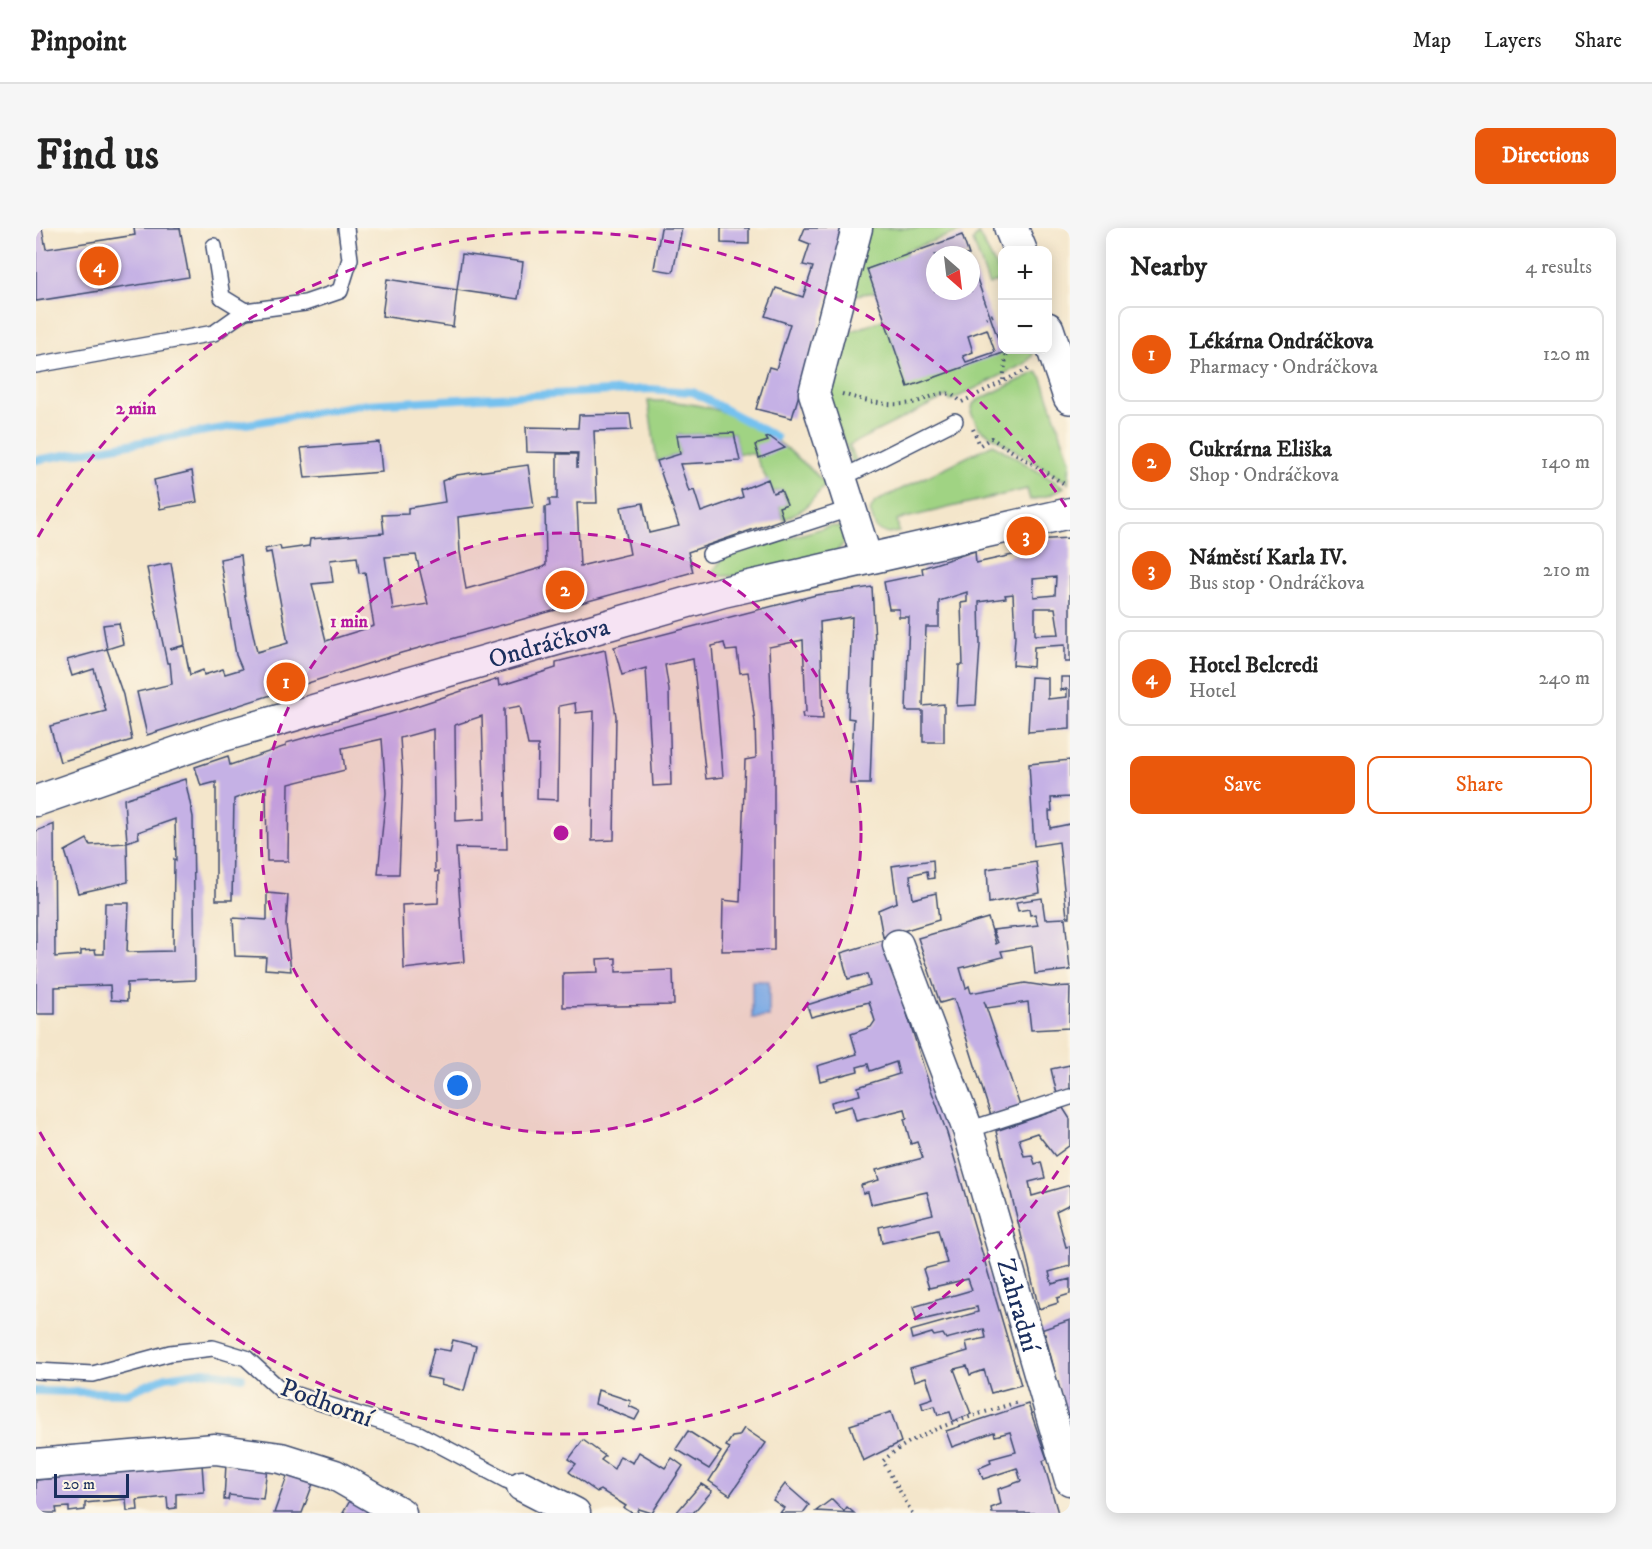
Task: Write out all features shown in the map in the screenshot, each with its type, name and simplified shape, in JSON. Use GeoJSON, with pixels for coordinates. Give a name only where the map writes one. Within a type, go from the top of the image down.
{"type":"FeatureCollection","features":[{"type":"Feature","properties":{"kind":"street"},"geometry":{"type":"LineString","coordinates":[[857,228],[814,393],[849,509],[867,559]]}},
{"type":"Feature","properties":{"kind":"street"},"geometry":{"type":"LineString","coordinates":[[1011,228],[1018,246]]}},
{"type":"Feature","properties":{"kind":"street"},"geometry":{"type":"LineString","coordinates":[[1055,329],[1070,397]]}},
{"type":"Feature","properties":{"kind":"street","name":"Ondráčkova"},"geometry":{"type":"LineString","coordinates":[[36,801],[220,737],[723,592],[1070,513]]}},
{"type":"Feature","properties":{"kind":"street","name":"Zahradní"},"geometry":{"type":"LineString","coordinates":[[898,945],[968,1130],[1070,1480]]}},
{"type":"Feature","properties":{"kind":"street"},"geometry":{"type":"LineString","coordinates":[[36,1464],[215,1449],[281,1458],[335,1475],[401,1513]]}},
{"type":"Feature","properties":{"kind":"street","name":"Podhorní"},"geometry":{"type":"LineString","coordinates":[[522,1486],[574,1513]]}},
{"type":"Feature","properties":{"kind":"lane"},"geometry":{"type":"LineString","coordinates":[[36,365],[214,333],[245,311],[305,303],[340,291],[350,259],[346,228]]}},
{"type":"Feature","properties":{"kind":"lane"},"geometry":{"type":"LineString","coordinates":[[214,246],[222,297],[245,311]]}},
{"type":"Feature","properties":{"kind":"lane"},"geometry":{"type":"LineString","coordinates":[[838,472],[955,421]]}},
{"type":"Feature","properties":{"kind":"lane"},"geometry":{"type":"LineString","coordinates":[[710,554],[849,509]]}},
{"type":"Feature","properties":{"kind":"lane"},"geometry":{"type":"LineString","coordinates":[[968,1130],[1070,1097]]}},
{"type":"Feature","properties":{"kind":"lane","name":"Podhorní"},"geometry":{"type":"LineString","coordinates":[[36,1371],[93,1374],[170,1353],[213,1348],[246,1358],[281,1390],[419,1434],[506,1480],[522,1486]]}},
{"type":"Feature","properties":{"kind":"path"},"geometry":{"type":"LineString","coordinates":[[986,318],[995,315]]}},
{"type":"Feature","properties":{"kind":"path"},"geometry":{"type":"LineString","coordinates":[[1003,381],[1006,354]]}},
{"type":"Feature","properties":{"kind":"path"},"geometry":{"type":"LineString","coordinates":[[815,386],[879,405],[911,404],[946,392],[954,394],[961,402],[1038,364]]}},
{"type":"Feature","properties":{"kind":"path"},"geometry":{"type":"LineString","coordinates":[[980,445],[991,438],[1070,487]]}},
{"type":"Feature","properties":{"kind":"path"},"geometry":{"type":"LineString","coordinates":[[912,1513],[883,1461],[899,1446],[973,1416],[1045,1394]]}},
{"type":"Feature","properties":{"kind":"green space"},"geometry":{"type":"Polygon","coordinates":[[[868,228],[970,228],[905,251],[907,257],[876,292],[848,296],[868,228]]]}},
{"type":"Feature","properties":{"kind":"green space"},"geometry":{"type":"Polygon","coordinates":[[[978,233],[998,270],[998,282],[989,285],[980,260],[980,246],[975,246],[973,241],[978,233]]]}},
{"type":"Feature","properties":{"kind":"green space"},"geometry":{"type":"Polygon","coordinates":[[[885,319],[909,384],[998,354],[1032,354],[1032,356],[1026,363],[950,401],[947,396],[849,445],[856,460],[853,463],[821,388],[834,346],[847,333],[885,319]]]}},
{"type":"Feature","properties":{"kind":"green space"},"geometry":{"type":"Polygon","coordinates":[[[1037,372],[1042,378],[1070,461],[1068,483],[1065,478],[1063,480],[979,428],[971,413],[973,404],[978,400],[1037,372]]]}},
{"type":"Feature","properties":{"kind":"green space"},"geometry":{"type":"Polygon","coordinates":[[[648,401],[702,406],[746,422],[786,448],[826,484],[805,508],[784,520],[779,506],[787,504],[782,490],[773,492],[754,454],[738,453],[734,433],[678,435],[680,454],[657,461],[648,401]]]}},
{"type":"Feature","properties":{"kind":"green space"},"geometry":{"type":"Polygon","coordinates":[[[993,444],[1064,487],[1050,495],[1030,500],[1027,489],[897,520],[899,532],[888,534],[876,529],[870,511],[875,502],[993,444]]]}},
{"type":"Feature","properties":{"kind":"green space"},"geometry":{"type":"Polygon","coordinates":[[[830,526],[842,527],[844,543],[837,551],[739,576],[720,576],[713,571],[724,557],[830,526]]]}},
{"type":"Feature","properties":{"kind":"water"},"geometry":{"type":"Polygon","coordinates":[[[752,981],[769,981],[769,1017],[752,1018],[752,981]]]}},
{"type":"Feature","properties":{"kind":"building"},"geometry":{"type":"Polygon","coordinates":[[[36,228],[42,228],[46,249],[135,235],[134,228],[180,228],[189,277],[36,301],[36,228]]]}},
{"type":"Feature","properties":{"kind":"building"},"geometry":{"type":"Polygon","coordinates":[[[661,228],[682,228],[673,272],[654,269],[661,228]]]}},
{"type":"Feature","properties":{"kind":"building"},"geometry":{"type":"Polygon","coordinates":[[[721,228],[749,228],[749,244],[721,243],[721,228]]]}},
{"type":"Feature","properties":{"kind":"building"},"geometry":{"type":"Polygon","coordinates":[[[805,228],[848,228],[792,418],[756,409],[769,367],[776,369],[790,324],[765,316],[776,288],[803,297],[813,267],[803,265],[810,244],[800,240],[805,228]]]}},
{"type":"Feature","properties":{"kind":"building"},"geometry":{"type":"Polygon","coordinates":[[[962,235],[966,246],[931,246],[962,235]]]}},
{"type":"Feature","properties":{"kind":"building"},"geometry":{"type":"Polygon","coordinates":[[[926,248],[926,300],[980,300],[980,288],[998,339],[998,354],[1000,354],[908,387],[867,269],[926,248]],[[987,329],[968,336],[973,352],[963,356],[966,362],[995,352],[987,329]]]}},
{"type":"Feature","properties":{"kind":"building"},"geometry":{"type":"Polygon","coordinates":[[[462,254],[523,262],[518,299],[457,290],[462,254]]]}},
{"type":"Feature","properties":{"kind":"building"},"geometry":{"type":"Polygon","coordinates":[[[387,279],[457,290],[453,327],[382,316],[387,279]]]}},
{"type":"Feature","properties":{"kind":"building"},"geometry":{"type":"Polygon","coordinates":[[[630,414],[632,430],[594,431],[597,503],[577,503],[580,566],[630,554],[621,507],[643,503],[649,533],[679,526],[657,461],[680,454],[677,435],[734,433],[740,461],[680,464],[689,492],[694,490],[701,512],[743,497],[741,490],[768,479],[773,493],[781,490],[787,504],[779,507],[783,519],[688,552],[693,572],[401,653],[147,735],[137,692],[172,684],[170,663],[167,663],[147,568],[171,563],[185,645],[170,649],[184,646],[190,675],[203,670],[204,675],[223,669],[225,674],[242,669],[236,655],[220,559],[241,555],[245,597],[257,652],[288,643],[271,552],[266,553],[265,549],[280,546],[281,550],[309,546],[310,539],[384,533],[382,515],[408,514],[408,508],[445,502],[442,481],[457,475],[528,465],[534,507],[458,517],[460,552],[466,589],[541,568],[546,565],[545,507],[550,506],[549,499],[557,499],[557,454],[577,454],[577,468],[578,453],[527,452],[526,427],[578,428],[579,415],[630,414]],[[416,555],[385,557],[393,610],[428,604],[416,555]],[[357,557],[330,560],[333,582],[312,584],[326,641],[374,626],[365,572],[359,573],[357,557]]]}},
{"type":"Feature","properties":{"kind":"building"},"geometry":{"type":"Polygon","coordinates":[[[770,437],[785,448],[759,458],[755,445],[768,441],[766,438],[770,437]]]}},
{"type":"Feature","properties":{"kind":"building"},"geometry":{"type":"Polygon","coordinates":[[[379,442],[382,472],[305,478],[301,448],[379,442]]]}},
{"type":"Feature","properties":{"kind":"building"},"geometry":{"type":"Polygon","coordinates":[[[192,471],[197,502],[160,509],[154,480],[192,471]]]}},
{"type":"Feature","properties":{"kind":"building"},"geometry":{"type":"Polygon","coordinates":[[[1070,538],[1070,662],[1065,662],[1065,645],[1034,647],[1033,667],[1013,665],[1015,637],[1013,594],[1005,595],[1006,598],[979,602],[980,645],[976,705],[957,706],[959,665],[963,665],[961,603],[967,602],[967,592],[939,601],[939,627],[926,627],[923,706],[944,704],[944,742],[923,742],[923,711],[906,711],[909,617],[899,617],[899,609],[889,609],[884,582],[923,574],[922,568],[975,551],[976,563],[1031,551],[1032,540],[1070,538]],[[1056,577],[1033,579],[1034,597],[1055,595],[1056,577]],[[1035,608],[1035,635],[1059,634],[1055,608],[1035,608]]]}},
{"type":"Feature","properties":{"kind":"building"},"geometry":{"type":"Polygon","coordinates":[[[872,587],[875,641],[870,784],[850,784],[854,719],[848,718],[852,617],[820,622],[823,719],[803,718],[802,713],[806,712],[803,640],[769,647],[774,758],[774,950],[722,951],[723,900],[740,902],[745,760],[756,758],[755,722],[748,672],[740,673],[737,650],[726,651],[724,643],[712,646],[723,777],[706,779],[693,659],[665,665],[669,690],[671,785],[653,786],[646,668],[622,675],[614,647],[816,595],[872,587]]]}},
{"type":"Feature","properties":{"kind":"building"},"geometry":{"type":"Polygon","coordinates":[[[119,623],[123,644],[107,649],[103,625],[119,623]]]}},
{"type":"Feature","properties":{"kind":"building"},"geometry":{"type":"Polygon","coordinates":[[[107,649],[123,695],[132,740],[60,762],[50,726],[106,711],[94,669],[72,676],[67,660],[107,649]]]}},
{"type":"Feature","properties":{"kind":"building"},"geometry":{"type":"Polygon","coordinates":[[[605,650],[616,716],[614,840],[592,841],[594,711],[576,713],[575,703],[559,706],[558,800],[537,799],[538,745],[528,745],[520,706],[504,709],[507,849],[456,848],[464,962],[404,969],[402,905],[438,903],[439,871],[435,872],[433,729],[400,738],[403,781],[399,874],[378,874],[386,793],[382,739],[342,748],[345,770],[289,784],[288,861],[267,861],[266,787],[234,799],[232,900],[216,900],[216,782],[201,786],[195,767],[228,756],[230,765],[286,746],[286,743],[398,712],[498,679],[499,686],[556,668],[556,662],[605,650]],[[482,716],[455,725],[456,821],[485,819],[482,716]]]}},
{"type":"Feature","properties":{"kind":"building"},"geometry":{"type":"Polygon","coordinates":[[[1031,677],[1048,678],[1048,699],[1067,697],[1067,689],[1061,690],[1061,677],[1070,677],[1070,729],[1028,732],[1031,677]]]}},
{"type":"Feature","properties":{"kind":"building"},"geometry":{"type":"Polygon","coordinates":[[[1070,760],[1070,797],[1051,798],[1052,811],[1049,811],[1050,828],[1070,824],[1070,917],[1067,917],[1059,842],[1034,846],[1029,764],[1070,760]]]}},
{"type":"Feature","properties":{"kind":"building"},"geometry":{"type":"Polygon","coordinates":[[[185,779],[193,817],[195,980],[127,983],[127,1001],[111,1000],[110,985],[55,987],[55,1014],[36,1014],[36,831],[54,824],[55,957],[81,955],[81,951],[95,950],[96,954],[104,954],[105,903],[129,903],[127,952],[173,951],[175,819],[138,832],[139,838],[127,842],[124,799],[185,779]]]}},
{"type":"Feature","properties":{"kind":"building"},"geometry":{"type":"Polygon","coordinates":[[[87,839],[90,845],[127,843],[128,882],[78,893],[65,851],[87,839]]]}},
{"type":"Feature","properties":{"kind":"building"},"geometry":{"type":"Polygon","coordinates":[[[933,860],[934,878],[928,879],[927,871],[910,875],[913,899],[936,893],[939,920],[883,937],[878,910],[897,902],[892,866],[933,860]]]}},
{"type":"Feature","properties":{"kind":"building"},"geometry":{"type":"Polygon","coordinates":[[[1036,862],[1040,893],[989,903],[987,869],[1036,862]]]}},
{"type":"Feature","properties":{"kind":"building"},"geometry":{"type":"Polygon","coordinates":[[[267,893],[288,895],[286,925],[291,971],[265,969],[266,957],[235,956],[233,918],[267,920],[267,893]]]}},
{"type":"Feature","properties":{"kind":"building"},"geometry":{"type":"Polygon","coordinates":[[[1042,898],[1045,919],[1065,918],[1070,970],[1035,974],[1032,946],[1001,951],[1003,957],[960,968],[966,988],[969,986],[971,993],[1025,983],[1051,987],[1070,986],[1069,1028],[1031,1030],[1028,1002],[987,1008],[984,1001],[1020,1106],[991,1116],[954,999],[940,1003],[918,938],[988,918],[996,944],[998,943],[993,930],[1038,925],[1035,914],[1030,915],[1029,909],[1018,911],[1016,902],[1042,898]]]}},
{"type":"Feature","properties":{"kind":"building"},"geometry":{"type":"Polygon","coordinates":[[[884,940],[929,1084],[947,1133],[1021,1385],[991,1393],[984,1370],[970,1375],[967,1366],[954,1369],[971,1414],[953,1421],[950,1412],[938,1415],[935,1406],[923,1409],[921,1402],[933,1398],[926,1377],[914,1381],[910,1368],[968,1351],[966,1342],[986,1338],[984,1329],[946,1339],[943,1334],[934,1336],[932,1333],[912,1339],[910,1331],[978,1312],[977,1307],[917,1321],[913,1307],[972,1290],[968,1279],[929,1288],[923,1269],[947,1263],[938,1230],[882,1243],[879,1227],[933,1214],[927,1192],[871,1204],[868,1192],[863,1193],[861,1185],[879,1180],[876,1170],[923,1158],[917,1142],[911,1144],[904,1119],[907,1118],[905,1109],[856,1121],[852,1106],[833,1111],[831,1102],[860,1095],[858,1087],[899,1074],[896,1062],[870,1071],[868,1064],[857,1067],[858,1071],[820,1081],[817,1066],[857,1054],[851,1034],[871,1027],[875,1021],[869,1002],[811,1017],[807,1005],[870,985],[867,974],[848,979],[841,953],[884,940]]]}},
{"type":"Feature","properties":{"kind":"building"},"geometry":{"type":"Polygon","coordinates":[[[616,958],[616,972],[673,970],[674,1005],[563,1007],[563,973],[598,972],[597,959],[616,958]]]}},
{"type":"Feature","properties":{"kind":"building"},"geometry":{"type":"Polygon","coordinates":[[[1070,1065],[1070,1089],[1057,1094],[1051,1069],[1070,1065]]]}},
{"type":"Feature","properties":{"kind":"building"},"geometry":{"type":"Polygon","coordinates":[[[1063,1108],[1070,1119],[1070,1145],[1055,1156],[1037,1133],[1019,1139],[1024,1156],[1032,1155],[1035,1164],[1041,1162],[1045,1178],[1029,1182],[1032,1196],[1070,1185],[1070,1204],[1056,1211],[1066,1247],[1070,1246],[1070,1266],[1049,1272],[1052,1284],[1070,1279],[1070,1294],[1057,1298],[1058,1303],[1039,1309],[996,1131],[1063,1108]]]}},
{"type":"Feature","properties":{"kind":"building"},"geometry":{"type":"Polygon","coordinates":[[[1070,1320],[1069,1426],[1045,1334],[1039,1335],[1038,1331],[1070,1320]]]}},
{"type":"Feature","properties":{"kind":"building"},"geometry":{"type":"Polygon","coordinates":[[[453,1340],[476,1346],[464,1391],[441,1384],[442,1380],[427,1377],[434,1348],[450,1351],[453,1340]]]}},
{"type":"Feature","properties":{"kind":"building"},"geometry":{"type":"Polygon","coordinates":[[[598,1390],[631,1401],[629,1406],[640,1411],[635,1420],[595,1404],[598,1390]]]}},
{"type":"Feature","properties":{"kind":"building"},"geometry":{"type":"Polygon","coordinates":[[[1028,1404],[1047,1459],[1043,1461],[1058,1513],[992,1513],[991,1508],[1001,1504],[998,1489],[1021,1481],[1017,1468],[983,1479],[979,1468],[991,1463],[990,1459],[1016,1452],[1010,1432],[995,1436],[994,1432],[952,1447],[946,1431],[1028,1404]]]}},
{"type":"Feature","properties":{"kind":"building"},"geometry":{"type":"Polygon","coordinates":[[[891,1412],[901,1442],[863,1461],[850,1425],[891,1412]]]}},
{"type":"Feature","properties":{"kind":"building"},"geometry":{"type":"Polygon","coordinates":[[[744,1428],[766,1443],[730,1495],[709,1481],[730,1448],[726,1446],[732,1437],[739,1436],[744,1428]]]}},
{"type":"Feature","properties":{"kind":"building"},"geometry":{"type":"Polygon","coordinates":[[[688,1431],[721,1452],[709,1469],[676,1449],[688,1431]]]}},
{"type":"Feature","properties":{"kind":"building"},"geometry":{"type":"Polygon","coordinates":[[[583,1440],[605,1456],[601,1460],[614,1469],[620,1456],[633,1463],[639,1452],[665,1468],[672,1458],[683,1466],[652,1513],[639,1509],[637,1513],[632,1513],[624,1508],[626,1506],[601,1490],[597,1492],[569,1472],[576,1464],[569,1459],[583,1440]]]}},
{"type":"Feature","properties":{"kind":"building"},"geometry":{"type":"Polygon","coordinates":[[[202,1464],[204,1492],[176,1494],[176,1508],[168,1509],[167,1497],[137,1500],[138,1510],[127,1511],[126,1499],[85,1503],[85,1510],[69,1512],[69,1507],[56,1508],[57,1513],[36,1513],[36,1480],[202,1464]]]}},
{"type":"Feature","properties":{"kind":"building"},"geometry":{"type":"Polygon","coordinates":[[[226,1464],[267,1469],[263,1499],[229,1495],[228,1500],[224,1500],[226,1464]]]}},
{"type":"Feature","properties":{"kind":"building"},"geometry":{"type":"Polygon","coordinates":[[[289,1471],[314,1481],[302,1513],[274,1513],[289,1471]]]}},
{"type":"Feature","properties":{"kind":"building"},"geometry":{"type":"Polygon","coordinates":[[[701,1484],[712,1491],[693,1513],[676,1513],[701,1484]]]}},
{"type":"Feature","properties":{"kind":"building"},"geometry":{"type":"Polygon","coordinates":[[[785,1484],[809,1505],[803,1513],[780,1513],[784,1508],[773,1500],[785,1484]]]}},
{"type":"Feature","properties":{"kind":"building"},"geometry":{"type":"Polygon","coordinates":[[[352,1497],[378,1513],[343,1513],[352,1497]]]}},
{"type":"Feature","properties":{"kind":"building"},"geometry":{"type":"Polygon","coordinates":[[[832,1499],[844,1511],[847,1507],[854,1513],[816,1511],[832,1499]]]}},
{"type":"Feature","properties":{"kind":"waterway"},"geometry":{"type":"LineString","coordinates":[[36,460],[364,404],[649,389],[693,392],[776,437]]}},
{"type":"Feature","properties":{"kind":"waterway"},"geometry":{"type":"LineString","coordinates":[[36,1391],[127,1393],[166,1377],[204,1371],[242,1377]]}},
{"type":"Feature","properties":{"kind":"place","name":"Hotel Belcredi"},"geometry":{"type":"Point","coordinates":[99,266]}},
{"type":"Feature","properties":{"kind":"place","name":"Náměstí Karla IV."},"geometry":{"type":"Point","coordinates":[1026,536]}},
{"type":"Feature","properties":{"kind":"place","name":"Cukrárna Eliška"},"geometry":{"type":"Point","coordinates":[565,590]}},
{"type":"Feature","properties":{"kind":"place","name":"Lékárna Ondráčkova"},"geometry":{"type":"Point","coordinates":[286,682]}}]}
